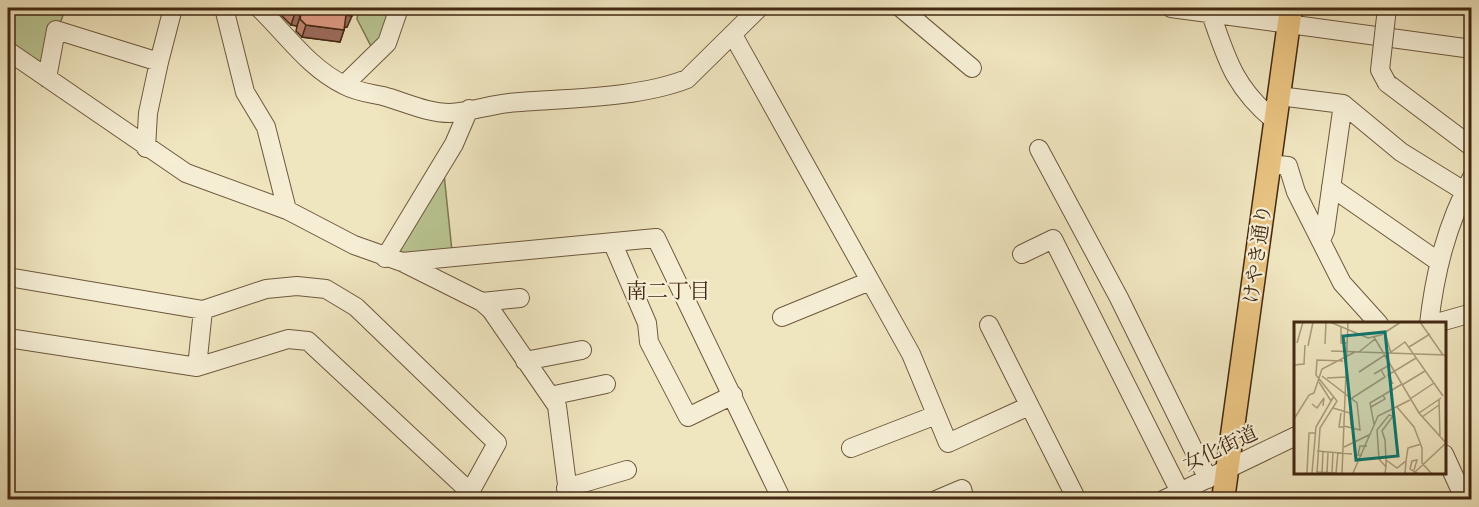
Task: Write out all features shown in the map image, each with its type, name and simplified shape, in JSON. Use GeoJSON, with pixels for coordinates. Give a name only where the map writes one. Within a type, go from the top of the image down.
{"type":"FeatureCollection","features":[{"type":"Feature","properties":{"kind":"main road","name":"けやき通り"},"geometry":{"type":"LineString","coordinates":[[1223,500],[1218,474],[1269,164],[1290,16]]}},
{"type":"Feature","properties":{"kind":"street"},"geometry":{"type":"LineString","coordinates":[[146,148],[147,113],[173,8]]}},
{"type":"Feature","properties":{"kind":"street"},"geometry":{"type":"LineString","coordinates":[[224,8],[245,92],[266,127],[287,210]]}},
{"type":"Feature","properties":{"kind":"street"},"geometry":{"type":"LineString","coordinates":[[259,8],[299,53],[325,76],[360,93],[382,96],[422,109],[450,113],[469,109],[637,92],[687,80],[759,8]]}},
{"type":"Feature","properties":{"kind":"street"},"geometry":{"type":"LineString","coordinates":[[344,85],[387,43],[399,8]]}},
{"type":"Feature","properties":{"kind":"street"},"geometry":{"type":"LineString","coordinates":[[901,8],[972,68]]}},
{"type":"Feature","properties":{"kind":"street"},"geometry":{"type":"LineString","coordinates":[[1171,8],[1290,16],[1390,38],[1472,49]]}},
{"type":"Feature","properties":{"kind":"street"},"geometry":{"type":"LineString","coordinates":[[1388,8],[1380,70],[1387,83],[1472,147]]}},
{"type":"Feature","properties":{"kind":"street"},"geometry":{"type":"LineString","coordinates":[[1390,38],[1394,8]]}},
{"type":"Feature","properties":{"kind":"street"},"geometry":{"type":"LineString","coordinates":[[1210,10],[1231,70],[1252,102],[1275,121]]}},
{"type":"Feature","properties":{"kind":"street"},"geometry":{"type":"LineString","coordinates":[[47,78],[56,30],[159,62]]}},
{"type":"Feature","properties":{"kind":"street"},"geometry":{"type":"LineString","coordinates":[[734,35],[911,354],[948,443],[1029,406]]}},
{"type":"Feature","properties":{"kind":"street"},"geometry":{"type":"LineString","coordinates":[[8,51],[146,148],[186,173],[287,210],[354,245],[394,260],[482,302],[491,310],[557,406],[562,426],[568,494],[627,470]]}},
{"type":"Feature","properties":{"kind":"street"},"geometry":{"type":"LineString","coordinates":[[1279,96],[1343,104],[1401,152],[1468,184],[1453,216],[1439,262],[1431,322]]}},
{"type":"Feature","properties":{"kind":"street"},"geometry":{"type":"LineString","coordinates":[[1321,240],[1325,231],[1343,104]]}},
{"type":"Feature","properties":{"kind":"street"},"geometry":{"type":"LineString","coordinates":[[394,260],[454,144],[469,109]]}},
{"type":"Feature","properties":{"kind":"street"},"geometry":{"type":"LineString","coordinates":[[1039,149],[1218,474]]}},
{"type":"Feature","properties":{"kind":"street"},"geometry":{"type":"LineString","coordinates":[[1269,164],[1288,166],[1296,192],[1342,283],[1377,322]]}},
{"type":"Feature","properties":{"kind":"street"},"geometry":{"type":"LineString","coordinates":[[1331,187],[1439,262]]}},
{"type":"Feature","properties":{"kind":"street"},"geometry":{"type":"LineString","coordinates":[[394,260],[613,244],[656,238],[782,500]]}},
{"type":"Feature","properties":{"kind":"street"},"geometry":{"type":"LineString","coordinates":[[1022,254],[1053,239],[1172,496]]}},
{"type":"Feature","properties":{"kind":"street"},"geometry":{"type":"LineString","coordinates":[[613,244],[647,323],[649,342],[688,417],[733,394]]}},
{"type":"Feature","properties":{"kind":"street"},"geometry":{"type":"LineString","coordinates":[[8,277],[203,310],[266,289],[297,286],[326,289],[356,307],[497,443],[470,496],[308,341],[288,339],[197,367],[8,338]]}},
{"type":"Feature","properties":{"kind":"street"},"geometry":{"type":"LineString","coordinates":[[782,317],[870,282]]}},
{"type":"Feature","properties":{"kind":"street"},"geometry":{"type":"LineString","coordinates":[[482,302],[520,298]]}},
{"type":"Feature","properties":{"kind":"street"},"geometry":{"type":"LineString","coordinates":[[197,367],[203,310]]}},
{"type":"Feature","properties":{"kind":"street"},"geometry":{"type":"LineString","coordinates":[[1444,322],[1469,318]]}},
{"type":"Feature","properties":{"kind":"street"},"geometry":{"type":"LineString","coordinates":[[989,325],[1077,500]]}},
{"type":"Feature","properties":{"kind":"street"},"geometry":{"type":"LineString","coordinates":[[525,361],[582,350]]}},
{"type":"Feature","properties":{"kind":"street"},"geometry":{"type":"LineString","coordinates":[[550,396],[606,384]]}},
{"type":"Feature","properties":{"kind":"street"},"geometry":{"type":"LineString","coordinates":[[851,448],[936,415]]}},
{"type":"Feature","properties":{"kind":"street","name":"女化街道"},"geometry":{"type":"LineString","coordinates":[[1172,496],[1294,437]]}},
{"type":"Feature","properties":{"kind":"street"},"geometry":{"type":"LineString","coordinates":[[1446,458],[1463,493]]}},
{"type":"Feature","properties":{"kind":"street"},"geometry":{"type":"LineString","coordinates":[[936,500],[962,489],[965,500]]}},
{"type":"Feature","properties":{"kind":"green space"},"geometry":{"type":"Polygon","coordinates":[[[8,8],[66,8],[42,68],[8,45],[8,8]]]}},
{"type":"Feature","properties":{"kind":"green space"},"geometry":{"type":"Polygon","coordinates":[[[359,8],[398,8],[375,54],[357,19],[359,8]]]}},
{"type":"Feature","properties":{"kind":"green space"},"geometry":{"type":"Polygon","coordinates":[[[444,174],[452,251],[399,257],[395,248],[444,174]]]}},
{"type":"Feature","properties":{"kind":"building"},"geometry":{"type":"Polygon","coordinates":[[[290,8],[353,8],[352,16],[346,15],[344,30],[306,25],[300,19],[301,14],[295,13],[290,8]]]}},
{"type":"Feature","properties":{"kind":"district","name":"南二丁目"},"geometry":{"type":"Point","coordinates":[668,291]}}]}
